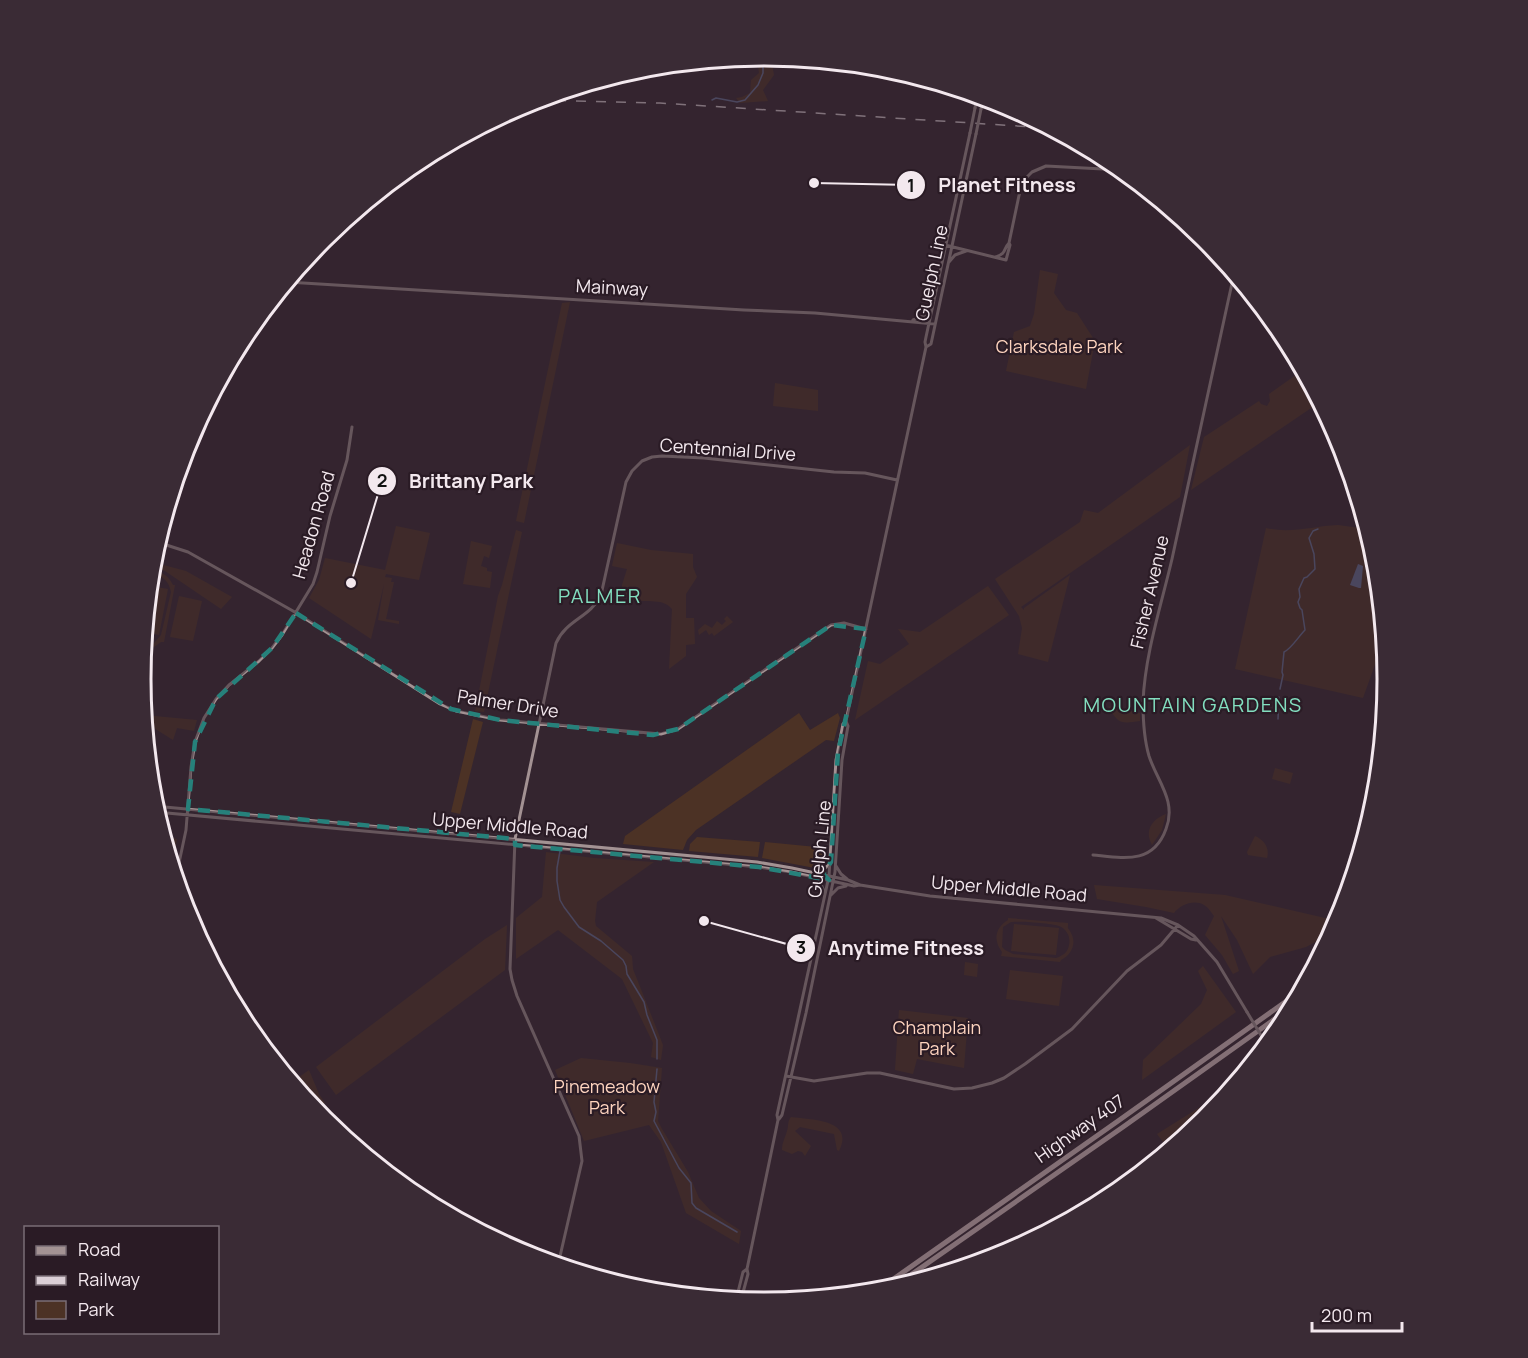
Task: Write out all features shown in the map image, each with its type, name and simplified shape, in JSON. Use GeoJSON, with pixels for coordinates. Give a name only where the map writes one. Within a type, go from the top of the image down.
{"type":"FeatureCollection","features":[{"type":"Feature","properties":{"kind":"highway","name":"Highway 407"},"geometry":{"type":"LineString","coordinates":[[896,1277],[1285,1002]]}},
{"type":"Feature","properties":{"kind":"highway","name":"Highway 407"},"geometry":{"type":"LineString","coordinates":[[913,1273],[1275,1019]]}},
{"type":"Feature","properties":{"kind":"street","name":"Guelph Line"},"geometry":{"type":"LineString","coordinates":[[778,1120],[782,1115],[791,1077],[830,896],[837,752],[843,724],[846,721],[927,347],[925,342],[933,302],[976,104]]}},
{"type":"Feature","properties":{"kind":"street","name":"Guelph Line"},"geometry":{"type":"LineString","coordinates":[[927,347],[931,344],[981,107]]}},
{"type":"Feature","properties":{"kind":"street"},"geometry":{"type":"LineString","coordinates":[[945,245],[1006,260],[1021,186],[1032,172],[1046,166],[1105,169]]}},
{"type":"Feature","properties":{"kind":"street"},"geometry":{"type":"LineString","coordinates":[[996,257],[1003,254],[1009,243]]}},
{"type":"Feature","properties":{"kind":"street"},"geometry":{"type":"LineString","coordinates":[[948,263],[956,255],[968,250]]}},
{"type":"Feature","properties":{"kind":"street","name":"Mainway"},"geometry":{"type":"LineString","coordinates":[[297,283],[815,313],[935,324]]}},
{"type":"Feature","properties":{"kind":"street","name":"Fisher Avenue"},"geometry":{"type":"LineString","coordinates":[[1093,855],[1138,857],[1159,842],[1170,816],[1168,799],[1147,746],[1143,707],[1144,686],[1232,284]]}},
{"type":"Feature","properties":{"kind":"street"},"geometry":{"type":"LineString","coordinates":[[910,321],[923,316],[930,310],[933,302]]}},
{"type":"Feature","properties":{"kind":"street","name":"Headon Road"},"geometry":{"type":"LineString","coordinates":[[179,861],[188,815],[195,742],[204,718],[216,699],[229,685],[272,648],[309,591],[317,572],[330,516],[347,460],[352,427]]}},
{"type":"Feature","properties":{"kind":"street","name":"Centennial Drive"},"geometry":{"type":"LineString","coordinates":[[560,1256],[582,1161],[579,1136],[517,996],[510,969],[515,839],[556,642],[560,633],[590,611],[601,595],[627,482],[632,471],[642,461],[658,456],[704,458],[870,474],[897,480]]}},
{"type":"Feature","properties":{"kind":"street","name":"Palmer Drive"},"geometry":{"type":"LineString","coordinates":[[166,545],[188,552],[296,613],[446,708],[500,720],[653,735],[668,733],[678,729],[831,625],[844,623],[866,629]]}},
{"type":"Feature","properties":{"kind":"street","name":"Guelph Line"},"geometry":{"type":"LineString","coordinates":[[743,1291],[778,1120],[777,1115],[825,894],[836,865],[842,760],[848,726],[846,721]]}},
{"type":"Feature","properties":{"kind":"street"},"geometry":{"type":"LineString","coordinates":[[834,797],[839,806]]}},
{"type":"Feature","properties":{"kind":"street","name":"Upper Middle Road"},"geometry":{"type":"LineString","coordinates":[[165,807],[757,862],[813,874],[849,885],[1156,918],[1177,927],[1191,939],[1196,940],[1217,962],[1262,1036]]}},
{"type":"Feature","properties":{"kind":"street","name":"Upper Middle Road"},"geometry":{"type":"LineString","coordinates":[[166,813],[759,867],[813,874]]}},
{"type":"Feature","properties":{"kind":"street"},"geometry":{"type":"LineString","coordinates":[[825,894],[813,874],[824,870],[831,862]]}},
{"type":"Feature","properties":{"kind":"street"},"geometry":{"type":"LineString","coordinates":[[836,865],[848,880]]}},
{"type":"Feature","properties":{"kind":"street","name":"Upper Middle Road"},"geometry":{"type":"LineString","coordinates":[[831,879],[848,880],[860,885]]}},
{"type":"Feature","properties":{"kind":"street"},"geometry":{"type":"LineString","coordinates":[[830,896],[838,888],[849,885]]}},
{"type":"Feature","properties":{"kind":"street"},"geometry":{"type":"LineString","coordinates":[[786,1076],[814,1082],[880,1073],[954,1089],[972,1088],[992,1083],[1025,1064],[1072,1029],[1129,970],[1161,945],[1177,927]]}},
{"type":"Feature","properties":{"kind":"street"},"geometry":{"type":"LineString","coordinates":[[803,997],[808,998]]}},
{"type":"Feature","properties":{"kind":"street","name":"Guelph Line"},"geometry":{"type":"LineString","coordinates":[[738,1291],[743,1272],[747,1269]]}},
{"type":"Feature","properties":{"kind":"highlighted area"},"geometry":{"type":"Polygon","coordinates":[[[296,613],[451,709],[500,720],[653,735],[678,729],[831,625],[866,629],[838,752],[831,862],[823,874],[829,880],[759,867],[515,845],[515,839],[188,809],[195,742],[216,699],[272,648],[296,613]]]}},
{"type":"Feature","properties":{"kind":"green space"},"geometry":{"type":"Polygon","coordinates":[[[758,66],[772,66],[774,75],[763,90],[768,101],[740,103],[736,98],[750,93],[751,80],[759,73],[758,66]]]}},
{"type":"Feature","properties":{"kind":"green space","name":"Clarksdale Park"},"geometry":{"type":"Polygon","coordinates":[[[1040,270],[1058,274],[1054,293],[1066,310],[1077,313],[1095,341],[1086,389],[1006,371],[1014,332],[1030,326],[1034,314],[1040,270]]]}},
{"type":"Feature","properties":{"kind":"green space"},"geometry":{"type":"Polygon","coordinates":[[[570,302],[524,523],[516,521],[562,303],[570,302]]]}},
{"type":"Feature","properties":{"kind":"green space"},"geometry":{"type":"Polygon","coordinates":[[[1296,375],[1313,407],[1191,490],[1204,437],[1259,401],[1267,406],[1270,401],[1269,394],[1296,375]]]}},
{"type":"Feature","properties":{"kind":"green space"},"geometry":{"type":"Polygon","coordinates":[[[775,383],[818,390],[818,411],[773,406],[775,383]]]}},
{"type":"Feature","properties":{"kind":"green space"},"geometry":{"type":"Polygon","coordinates":[[[1190,445],[1180,497],[1021,607],[1024,610],[1070,575],[1048,662],[1018,654],[1022,628],[1019,616],[995,579],[1080,522],[1084,510],[1098,513],[1190,445]]]}},
{"type":"Feature","properties":{"kind":"green space"},"geometry":{"type":"Polygon","coordinates":[[[1338,525],[1358,528],[1372,599],[1376,639],[1377,660],[1363,698],[1235,669],[1266,528],[1293,530],[1338,525]]]}},
{"type":"Feature","properties":{"kind":"green space"},"geometry":{"type":"Polygon","coordinates":[[[396,526],[430,533],[419,580],[386,574],[385,577],[392,578],[391,582],[394,582],[386,619],[399,621],[399,624],[378,620],[384,584],[371,639],[309,598],[319,580],[325,558],[385,570],[396,526]]]}},
{"type":"Feature","properties":{"kind":"green space"},"geometry":{"type":"Polygon","coordinates":[[[516,530],[522,532],[484,712],[475,711],[498,596],[516,530]]]}},
{"type":"Feature","properties":{"kind":"green space"},"geometry":{"type":"Polygon","coordinates":[[[471,541],[492,546],[489,558],[484,556],[481,566],[492,572],[490,588],[463,584],[471,541]]]}},
{"type":"Feature","properties":{"kind":"green space"},"geometry":{"type":"Polygon","coordinates":[[[617,543],[651,550],[693,554],[693,567],[697,577],[686,594],[686,618],[694,618],[695,644],[686,645],[686,656],[669,669],[672,609],[663,603],[629,598],[622,592],[627,569],[612,566],[617,543]]]}},
{"type":"Feature","properties":{"kind":"green space"},"geometry":{"type":"Polygon","coordinates":[[[162,565],[186,571],[232,597],[221,609],[161,570],[162,565]]]}},
{"type":"Feature","properties":{"kind":"green space"},"geometry":{"type":"Polygon","coordinates":[[[161,573],[175,585],[164,642],[152,647],[152,643],[161,635],[171,592],[164,579],[160,577],[161,573]]]}},
{"type":"Feature","properties":{"kind":"green space"},"geometry":{"type":"Polygon","coordinates":[[[988,586],[1009,615],[855,720],[868,661],[880,664],[909,644],[898,629],[920,632],[988,586]]]}},
{"type":"Feature","properties":{"kind":"green space"},"geometry":{"type":"Polygon","coordinates":[[[158,587],[168,589],[159,635],[153,634],[158,587]]]}},
{"type":"Feature","properties":{"kind":"green space"},"geometry":{"type":"Polygon","coordinates":[[[179,596],[202,601],[193,641],[170,637],[179,596]]]}},
{"type":"Feature","properties":{"kind":"green space"},"geometry":{"type":"Polygon","coordinates":[[[727,616],[733,622],[714,636],[712,633],[709,635],[706,630],[699,635],[698,630],[705,624],[712,628],[717,621],[722,625],[727,616]]]}},
{"type":"Feature","properties":{"kind":"green space"},"geometry":{"type":"Polygon","coordinates":[[[1108,706],[1140,713],[1140,721],[1121,721],[1108,706]]]}},
{"type":"Feature","properties":{"kind":"green space"},"geometry":{"type":"Polygon","coordinates":[[[799,713],[810,730],[838,713],[840,718],[834,741],[826,740],[696,830],[687,840],[683,850],[623,844],[625,836],[799,713]]]}},
{"type":"Feature","properties":{"kind":"green space"},"geometry":{"type":"Polygon","coordinates":[[[152,716],[197,720],[194,731],[177,728],[173,740],[153,727],[152,716]]]}},
{"type":"Feature","properties":{"kind":"green space"},"geometry":{"type":"Polygon","coordinates":[[[473,719],[483,722],[460,814],[451,812],[473,719]]]}},
{"type":"Feature","properties":{"kind":"green space"},"geometry":{"type":"Polygon","coordinates":[[[1275,768],[1293,773],[1290,784],[1272,779],[1275,768]]]}},
{"type":"Feature","properties":{"kind":"green space"},"geometry":{"type":"Polygon","coordinates":[[[1166,814],[1162,830],[1152,845],[1149,830],[1153,822],[1166,814]]]}},
{"type":"Feature","properties":{"kind":"green space"},"geometry":{"type":"Polygon","coordinates":[[[1255,836],[1266,845],[1267,858],[1248,855],[1247,852],[1255,836]]]}},
{"type":"Feature","properties":{"kind":"green space"},"geometry":{"type":"Polygon","coordinates":[[[697,837],[760,842],[758,857],[689,851],[690,844],[697,837]]]}},
{"type":"Feature","properties":{"kind":"green space"},"geometry":{"type":"Polygon","coordinates":[[[172,838],[177,839],[175,848],[172,838]]]}},
{"type":"Feature","properties":{"kind":"green space"},"geometry":{"type":"Polygon","coordinates":[[[765,842],[827,848],[826,864],[820,869],[762,858],[765,842]]]}},
{"type":"Feature","properties":{"kind":"green space"},"geometry":{"type":"Polygon","coordinates":[[[546,852],[654,862],[597,902],[595,921],[596,926],[632,956],[633,969],[663,1045],[661,1060],[651,1057],[653,1043],[622,979],[558,930],[516,959],[516,918],[542,897],[546,852]]]}},
{"type":"Feature","properties":{"kind":"green space"},"geometry":{"type":"Polygon","coordinates":[[[1094,885],[1225,895],[1328,919],[1318,941],[1306,947],[1270,957],[1253,974],[1237,940],[1221,916],[1239,971],[1233,974],[1222,955],[1205,935],[1214,916],[1200,903],[1183,905],[1174,913],[1097,899],[1094,885]]]}},
{"type":"Feature","properties":{"kind":"green space"},"geometry":{"type":"Polygon","coordinates":[[[1008,918],[1068,923],[1073,937],[1072,949],[1060,962],[1001,956],[997,934],[1000,927],[1008,918]],[[1011,922],[1003,927],[1002,947],[1013,954],[1056,958],[1068,950],[1069,937],[1062,927],[1042,923],[1011,922]]]}},
{"type":"Feature","properties":{"kind":"green space"},"geometry":{"type":"Polygon","coordinates":[[[1014,924],[1059,928],[1056,955],[1011,951],[1014,924]]]}},
{"type":"Feature","properties":{"kind":"green space"},"geometry":{"type":"Polygon","coordinates":[[[507,925],[505,970],[336,1095],[316,1067],[485,939],[507,925]]]}},
{"type":"Feature","properties":{"kind":"green space"},"geometry":{"type":"Polygon","coordinates":[[[965,962],[978,964],[977,977],[964,975],[965,962]]]}},
{"type":"Feature","properties":{"kind":"green space"},"geometry":{"type":"Polygon","coordinates":[[[1203,966],[1236,1012],[1142,1080],[1143,1060],[1201,1004],[1207,990],[1198,971],[1203,966]]]}},
{"type":"Feature","properties":{"kind":"green space"},"geometry":{"type":"Polygon","coordinates":[[[1010,970],[1063,976],[1059,1006],[1006,999],[1010,970]]]}},
{"type":"Feature","properties":{"kind":"green space","name":"Champlain Park"},"geometry":{"type":"Polygon","coordinates":[[[899,1010],[968,1018],[964,1068],[917,1059],[913,1074],[895,1070],[899,1010]]]}},
{"type":"Feature","properties":{"kind":"green space","name":"Pinemeadow Park"},"geometry":{"type":"Polygon","coordinates":[[[581,1058],[662,1068],[658,1121],[688,1172],[699,1198],[711,1211],[741,1231],[739,1244],[686,1213],[661,1142],[649,1125],[584,1141],[555,1070],[581,1058]]]}},
{"type":"Feature","properties":{"kind":"green space"},"geometry":{"type":"Polygon","coordinates":[[[309,1070],[325,1103],[323,1104],[298,1077],[309,1070]]]}},
{"type":"Feature","properties":{"kind":"green space"},"geometry":{"type":"Polygon","coordinates":[[[1204,1104],[1163,1142],[1157,1134],[1204,1104]]]}},
{"type":"Feature","properties":{"kind":"green space"},"geometry":{"type":"Polygon","coordinates":[[[791,1117],[828,1123],[836,1127],[841,1133],[842,1140],[839,1151],[834,1134],[800,1127],[795,1131],[811,1146],[805,1156],[802,1152],[792,1154],[782,1150],[791,1117]]]}},
{"type":"Feature","properties":{"kind":"water"},"geometry":{"type":"Polygon","coordinates":[[[1358,564],[1363,566],[1361,588],[1350,585],[1358,564]]]}},
{"type":"Feature","properties":{"kind":"waterway"},"geometry":{"type":"LineString","coordinates":[[712,100],[716,98],[737,102],[745,100],[758,85],[763,66]]}},
{"type":"Feature","properties":{"kind":"waterway"},"geometry":{"type":"LineString","coordinates":[[1280,689],[1284,652],[1305,630],[1302,610],[1298,602],[1299,589],[1304,578],[1315,569],[1314,554],[1309,538],[1313,531],[1318,529]]}},
{"type":"Feature","properties":{"kind":"waterway"},"geometry":{"type":"LineString","coordinates":[[1278,719],[1279,697]]}},
{"type":"Feature","properties":{"kind":"waterway"},"geometry":{"type":"LineString","coordinates":[[560,851],[557,868],[560,900],[579,927],[601,941],[623,960],[627,974],[644,1002],[657,1040],[657,1059]]}},
{"type":"Feature","properties":{"kind":"waterway"},"geometry":{"type":"LineString","coordinates":[[657,1069],[654,1121],[679,1168],[691,1183],[692,1203],[696,1208],[737,1232]]}},
{"type":"Feature","properties":{"kind":"railway"},"geometry":{"type":"LineString","coordinates":[[563,101],[660,103],[1030,127]]}},
{"type":"Feature","properties":{"kind":"place","name":"Planet Fitness"},"geometry":{"type":"Point","coordinates":[814,183]}},
{"type":"Feature","properties":{"kind":"place","name":"Brittany Park"},"geometry":{"type":"Point","coordinates":[351,583]}},
{"type":"Feature","properties":{"kind":"place","name":"Anytime Fitness"},"geometry":{"type":"Point","coordinates":[704,921]}},
{"type":"Feature","properties":{"kind":"district","name":"PALMER"},"geometry":{"type":"Point","coordinates":[600,596]}},
{"type":"Feature","properties":{"kind":"district","name":"MOUNTAIN GARDENS"},"geometry":{"type":"Point","coordinates":[1193,705]}}]}
